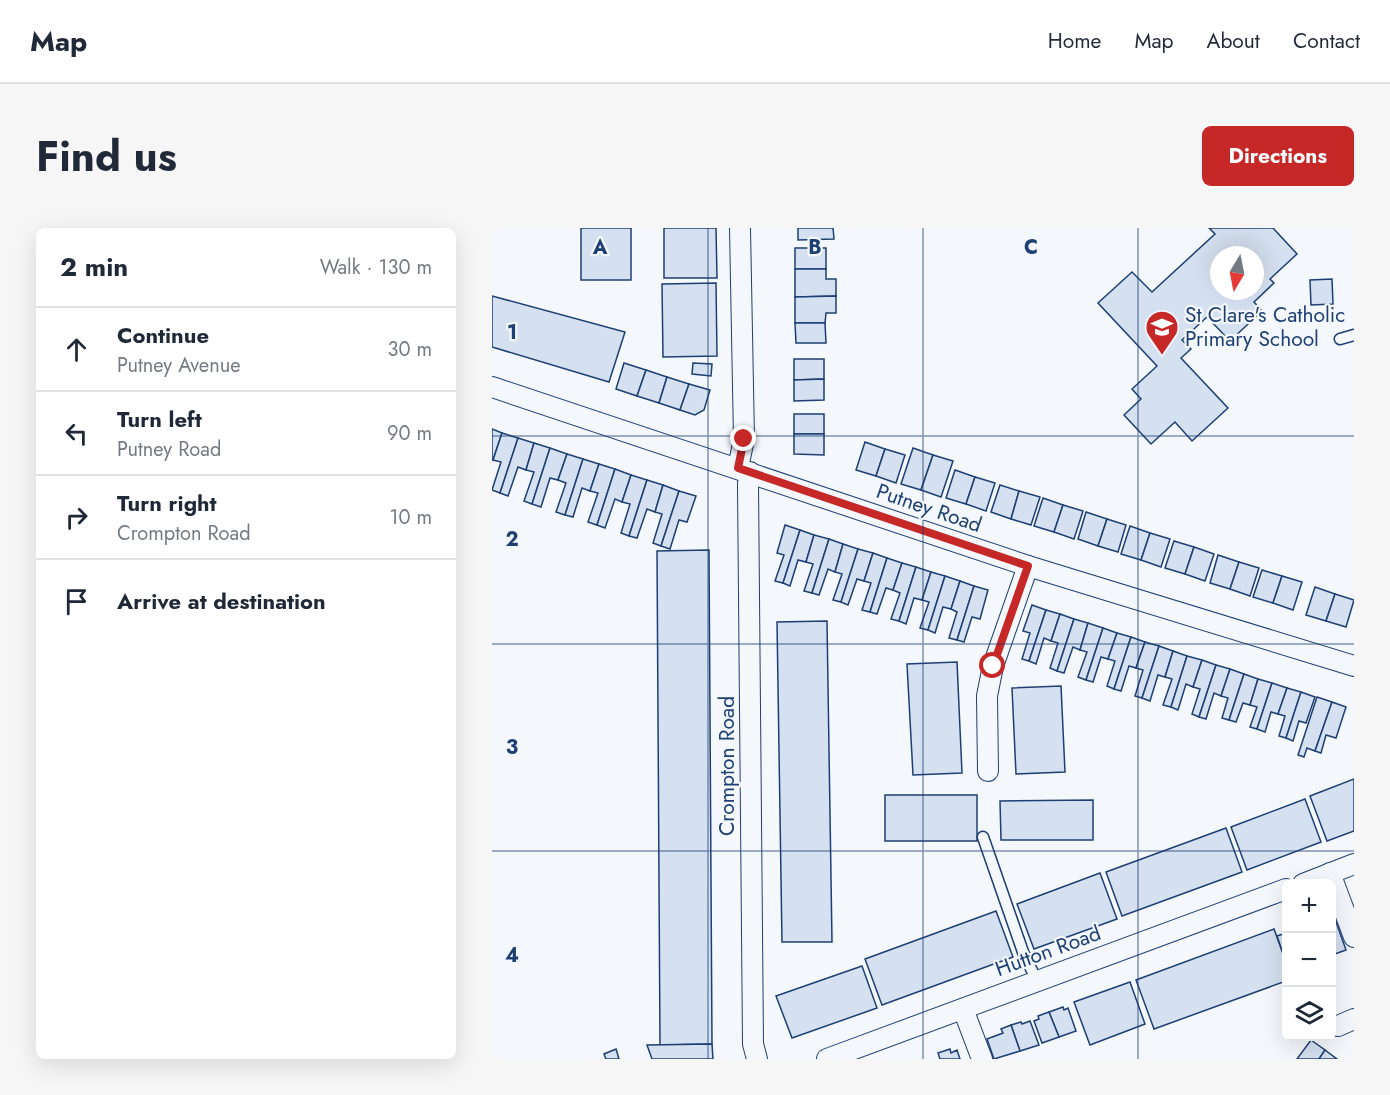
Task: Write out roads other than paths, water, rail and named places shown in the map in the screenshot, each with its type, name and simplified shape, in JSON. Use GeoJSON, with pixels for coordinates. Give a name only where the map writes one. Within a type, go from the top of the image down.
{"type":"FeatureCollection","features":[{"type":"Feature","properties":{"kind":"street","name":"Crompton Road"},"geometry":{"type":"LineString","coordinates":[[740,228],[744,470],[748,484],[753,1044],[757,1059]]}},
{"type":"Feature","properties":{"kind":"street","name":"Putney Road"},"geometry":{"type":"LineString","coordinates":[[492,387],[1028,566],[1354,666]]}},
{"type":"Feature","properties":{"kind":"street"},"geometry":{"type":"LineString","coordinates":[[988,771],[987,696],[993,666],[1028,566]]}},
{"type":"Feature","properties":{"kind":"street"},"geometry":{"type":"LineString","coordinates":[[1315,879],[1354,864]]}},
{"type":"Feature","properties":{"kind":"street"},"geometry":{"type":"LineString","coordinates":[[1330,873],[1354,937]]}},
{"type":"Feature","properties":{"kind":"street","name":"Hutton Road"},"geometry":{"type":"LineString","coordinates":[[827,1059],[1282,892]]}},
{"type":"Feature","properties":{"kind":"street"},"geometry":{"type":"LineString","coordinates":[[963,1009],[982,1059]]}},
{"type":"Feature","properties":{"kind":"lane"},"geometry":{"type":"LineString","coordinates":[[1340,339],[1354,335]]}},
{"type":"Feature","properties":{"kind":"lane"},"geometry":{"type":"LineString","coordinates":[[983,837],[1023,952],[1037,981]]}},
{"type":"Feature","properties":{"kind":"place","name":"St Clare's Catholic Primary School"},"geometry":{"type":"Point","coordinates":[1162,356]}}]}
